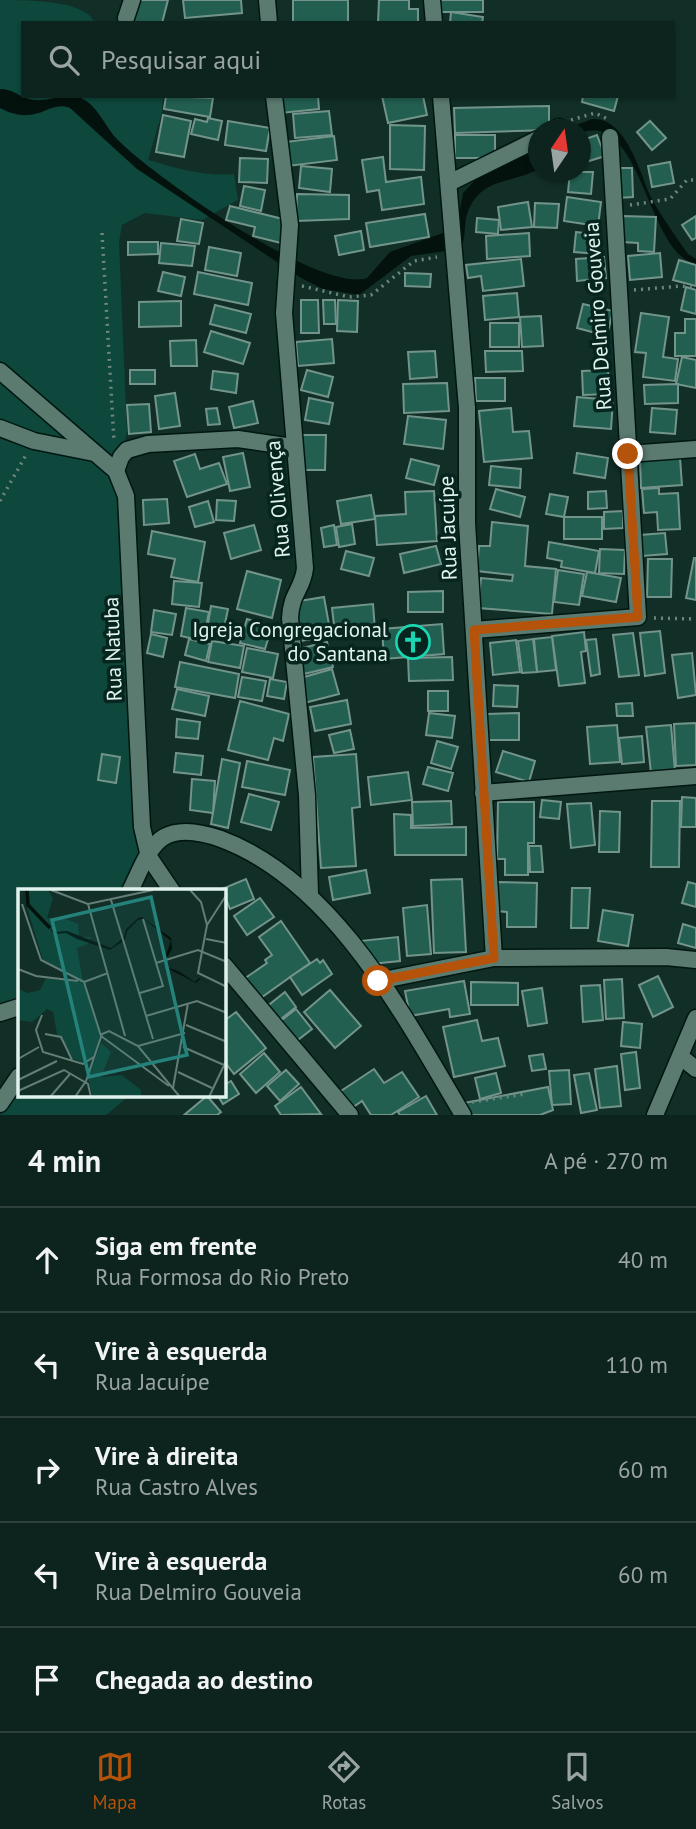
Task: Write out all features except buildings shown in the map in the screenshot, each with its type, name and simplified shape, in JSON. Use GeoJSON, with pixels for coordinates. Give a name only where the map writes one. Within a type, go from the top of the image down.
{"type":"FeatureCollection","features":[{"type":"Feature","properties":{"kind":"street"},"geometry":{"type":"LineString","coordinates":[[126,18],[132,0]]}},
{"type":"Feature","properties":{"kind":"street"},"geometry":{"type":"LineString","coordinates":[[267,0],[269,21]]}},
{"type":"Feature","properties":{"kind":"street"},"geometry":{"type":"LineString","coordinates":[[432,0],[434,21]]}},
{"type":"Feature","properties":{"kind":"street","name":"Rua Olivença"},"geometry":{"type":"LineString","coordinates":[[274,98],[289,225],[285,276],[286,347],[294,398],[293,447],[305,568],[304,578],[291,600],[290,618],[307,795],[310,895]]}},
{"type":"Feature","properties":{"kind":"street","name":"Rua Jacuípe"},"geometry":{"type":"LineString","coordinates":[[441,98],[467,408],[467,523],[494,958]]}},
{"type":"Feature","properties":{"kind":"street","name":"Rua Delmiro Gouveia"},"geometry":{"type":"LineString","coordinates":[[610,137],[638,617]]}},
{"type":"Feature","properties":{"kind":"street"},"geometry":{"type":"LineString","coordinates":[[449,183],[528,144]]}},
{"type":"Feature","properties":{"kind":"street"},"geometry":{"type":"LineString","coordinates":[[0,371],[116,471],[127,450],[148,444],[238,439],[293,447]]}},
{"type":"Feature","properties":{"kind":"street"},"geometry":{"type":"LineString","coordinates":[[0,428],[34,441],[94,453]]}},
{"type":"Feature","properties":{"kind":"street"},"geometry":{"type":"LineString","coordinates":[[628,454],[690,450]]}},
{"type":"Feature","properties":{"kind":"street","name":"Rua Natuba"},"geometry":{"type":"LineString","coordinates":[[116,471],[128,510],[142,827],[149,856],[171,889]]}},
{"type":"Feature","properties":{"kind":"street"},"geometry":{"type":"LineString","coordinates":[[474,630],[638,617]]}},
{"type":"Feature","properties":{"kind":"street"},"geometry":{"type":"LineString","coordinates":[[483,793],[696,776]]}},
{"type":"Feature","properties":{"kind":"street"},"geometry":{"type":"LineString","coordinates":[[131,889],[158,842],[166,836],[190,832],[212,836],[267,860],[310,895],[378,981],[460,1110]]}},
{"type":"Feature","properties":{"kind":"street"},"geometry":{"type":"LineString","coordinates":[[378,981],[494,958],[655,957],[696,960]]}},
{"type":"Feature","properties":{"kind":"street"},"geometry":{"type":"LineString","coordinates":[[226,967],[350,1115]]}},
{"type":"Feature","properties":{"kind":"street"},"geometry":{"type":"LineString","coordinates":[[0,1013],[18,1007]]}},
{"type":"Feature","properties":{"kind":"street"},"geometry":{"type":"LineString","coordinates":[[655,1115],[696,1018]]}},
{"type":"Feature","properties":{"kind":"street"},"geometry":{"type":"LineString","coordinates":[[681,1057],[696,1069]]}},
{"type":"Feature","properties":{"kind":"street"},"geometry":{"type":"LineString","coordinates":[[0,1104],[18,1077]]}},
{"type":"Feature","properties":{"kind":"path"},"geometry":{"type":"LineString","coordinates":[[576,119],[587,114],[606,117]]}},
{"type":"Feature","properties":{"kind":"path"},"geometry":{"type":"LineString","coordinates":[[645,202],[670,199],[687,180],[696,180]]}},
{"type":"Feature","properties":{"kind":"path"},"geometry":{"type":"LineString","coordinates":[[102,233],[116,471]]}},
{"type":"Feature","properties":{"kind":"path"},"geometry":{"type":"LineString","coordinates":[[285,276],[308,290],[349,297],[371,295],[414,261],[455,253]]}},
{"type":"Feature","properties":{"kind":"path"},"geometry":{"type":"LineString","coordinates":[[621,291],[682,286],[696,288]]}},
{"type":"Feature","properties":{"kind":"path"},"geometry":{"type":"LineString","coordinates":[[0,501],[34,441]]}},
{"type":"Feature","properties":{"kind":"path"},"geometry":{"type":"LineString","coordinates":[[638,617],[696,619]]}},
{"type":"Feature","properties":{"kind":"path"},"geometry":{"type":"LineString","coordinates":[[460,1110],[525,1094]]}},
{"type":"Feature","properties":{"kind":"green space"},"geometry":{"type":"Polygon","coordinates":[[[0,0],[40,1],[80,10],[94,21],[21,21],[21,98],[163,98],[162,112],[148,160],[201,173],[234,174],[238,200],[202,220],[145,213],[122,225],[119,242],[127,432],[124,444],[109,459],[0,361],[0,0]]]}},
{"type":"Feature","properties":{"kind":"green space"},"geometry":{"type":"Polygon","coordinates":[[[0,378],[82,446],[27,432],[0,420],[0,378]]]}},
{"type":"Feature","properties":{"kind":"green space"},"geometry":{"type":"Polygon","coordinates":[[[0,433],[89,457],[104,469],[123,506],[123,614],[133,793],[142,849],[140,860],[123,889],[18,889],[18,1002],[0,1010],[0,433]]]}},
{"type":"Feature","properties":{"kind":"green space"},"geometry":{"type":"Polygon","coordinates":[[[18,1084],[18,1098],[127,1098],[106,1115],[0,1115],[18,1084]]]}},
{"type":"Feature","properties":{"kind":"shaded area"},"geometry":{"type":"Polygon","coordinates":[[[0,89],[8,90],[21,98],[35,100],[81,98],[92,106],[116,138],[135,155],[198,202],[276,250],[313,268],[344,278],[367,278],[390,252],[451,230],[458,220],[463,193],[481,174],[528,151],[528,174],[499,182],[481,192],[468,211],[464,241],[460,249],[411,256],[359,295],[323,289],[301,278],[137,169],[70,108],[55,107],[24,115],[0,108],[0,89]]]}},
{"type":"Feature","properties":{"kind":"shaded area"},"geometry":{"type":"Polygon","coordinates":[[[591,119],[604,121],[622,135],[656,207],[688,254],[696,259],[696,264],[679,255],[666,237],[631,162],[618,142],[601,132],[591,132],[591,119]]]}},
{"type":"Feature","properties":{"kind":"place","name":"Igreja Congregacional do Santana"},"geometry":{"type":"Point","coordinates":[413,642]}},
{"type":"Feature","properties":{"kind":"route"},"geometry":{"type":"LineString","coordinates":[[378,981],[494,958],[474,630],[638,617],[628,454]]}}]}
